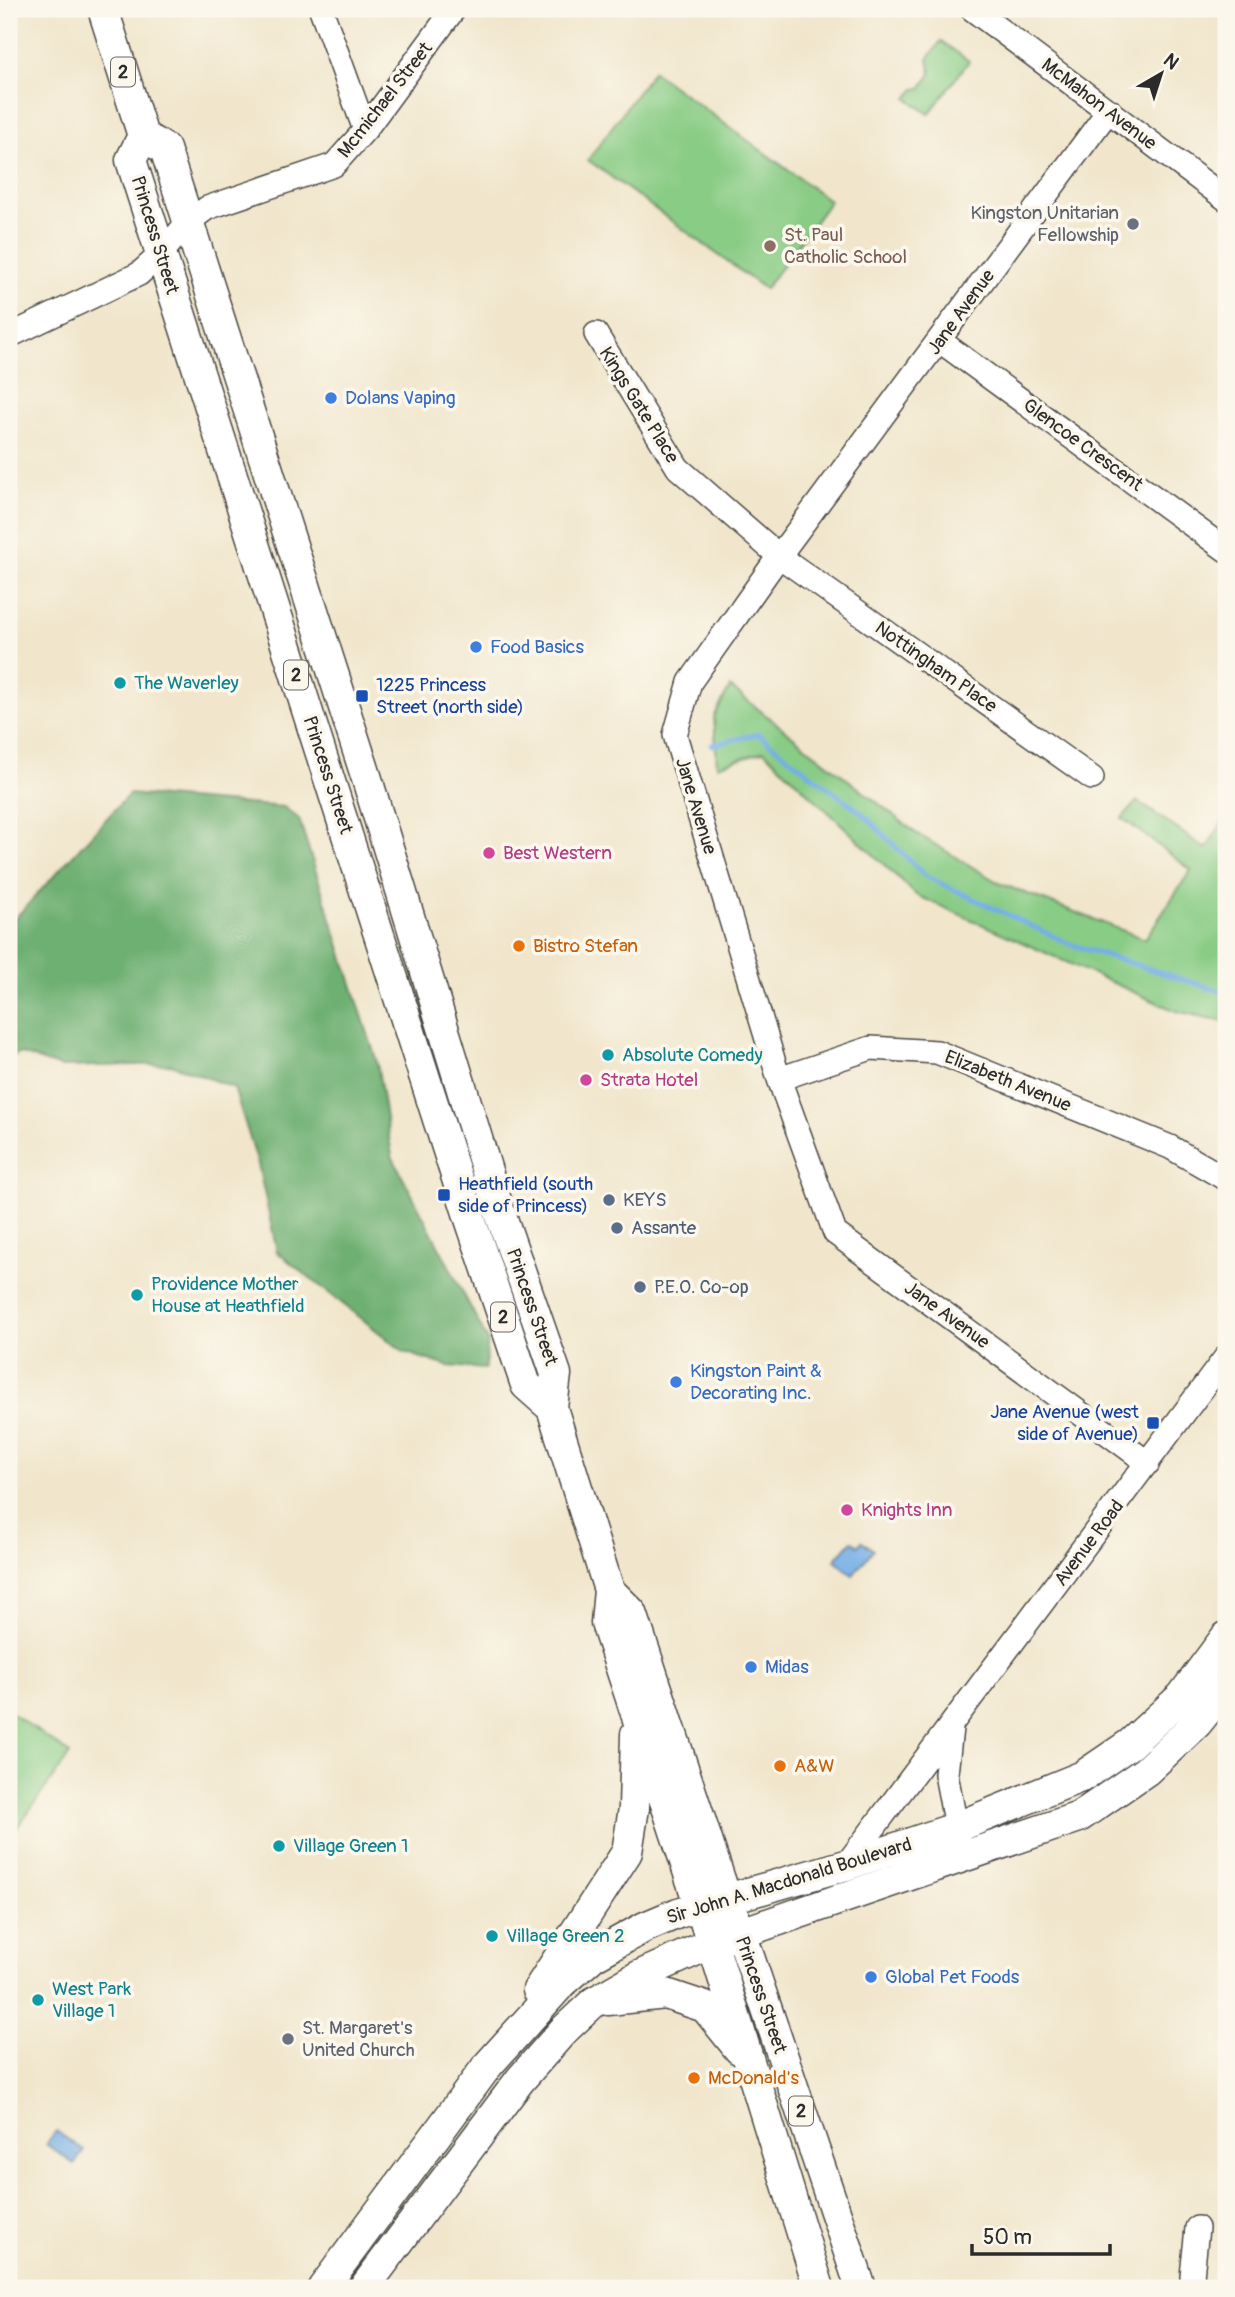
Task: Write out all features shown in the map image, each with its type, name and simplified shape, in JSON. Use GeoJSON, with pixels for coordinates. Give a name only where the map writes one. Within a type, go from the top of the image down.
{"type":"FeatureCollection","features":[{"type":"Feature","properties":{"kind":"main road","name":"2"},"geometry":{"type":"LineString","coordinates":[[103,9],[143,136]]}},
{"type":"Feature","properties":{"kind":"main road","name":"Princess Street"},"geometry":{"type":"LineString","coordinates":[[552,1408],[526,1385],[469,1216],[131,160],[143,136],[165,149],[367,779],[498,1207],[556,1374],[552,1408],[609,1590],[606,1623],[636,1709],[713,1902],[741,1933],[860,2288]]}},
{"type":"Feature","properties":{"kind":"main road"},"geometry":{"type":"LineString","coordinates":[[469,1216],[498,1207]]}},
{"type":"Feature","properties":{"kind":"main road","name":"Princess Street"},"geometry":{"type":"LineString","coordinates":[[609,1590],[632,1613],[713,1902],[712,1943],[819,2288]]}},
{"type":"Feature","properties":{"kind":"main road","name":"Sir John A. Macdonald Boulevard"},"geometry":{"type":"LineString","coordinates":[[323,2288],[488,2065],[560,1985],[593,1956],[645,1927],[713,1902],[846,1865],[955,1828],[1083,1776],[1130,1744],[1182,1696],[1226,1637]]}},
{"type":"Feature","properties":{"kind":"main road","name":"Sir John A. Macdonald Boulevard"},"geometry":{"type":"LineString","coordinates":[[364,2288],[520,2080],[563,2031],[594,2002],[639,1976],[712,1943],[1079,1817],[1146,1771],[1197,1723],[1226,1687]]}},
{"type":"Feature","properties":{"kind":"main road"},"geometry":{"type":"LineString","coordinates":[[488,2065],[603,1894],[627,1853],[634,1808],[636,1709]]}},
{"type":"Feature","properties":{"kind":"main road"},"geometry":{"type":"LineString","coordinates":[[594,2002],[666,1994],[705,2007],[749,2062]]}},
{"type":"Feature","properties":{"kind":"street"},"geometry":{"type":"LineString","coordinates":[[321,9],[365,130]]}},
{"type":"Feature","properties":{"kind":"street","name":"Mcmichael Street"},"geometry":{"type":"LineString","coordinates":[[9,336],[139,274],[188,222],[207,208],[334,165],[365,130],[453,9]]}},
{"type":"Feature","properties":{"kind":"street","name":"McMahon Avenue"},"geometry":{"type":"LineString","coordinates":[[972,9],[1226,199]]}},
{"type":"Feature","properties":{"kind":"street","name":"Jane Avenue"},"geometry":{"type":"LineString","coordinates":[[1109,110],[779,556],[690,682],[675,735],[779,1079],[835,1233],[1148,1463]]}},
{"type":"Feature","properties":{"kind":"street","name":"Kings Gate Place"},"geometry":{"type":"LineString","coordinates":[[596,334],[678,468],[779,556]]}},
{"type":"Feature","properties":{"kind":"street","name":"Glencoe Crescent"},"geometry":{"type":"LineString","coordinates":[[940,341],[1226,550]]}},
{"type":"Feature","properties":{"kind":"street","name":"Nottingham Place"},"geometry":{"type":"LineString","coordinates":[[779,556],[1092,778]]}},
{"type":"Feature","properties":{"kind":"street","name":"Elizabeth Avenue"},"geometry":{"type":"LineString","coordinates":[[779,1079],[872,1048],[937,1052],[1170,1147],[1226,1179]]}},
{"type":"Feature","properties":{"kind":"street","name":"Avenue Road"},"geometry":{"type":"LineString","coordinates":[[846,1865],[1226,1357]]}},
{"type":"Feature","properties":{"kind":"street"},"geometry":{"type":"LineString","coordinates":[[951,1728],[946,1774],[962,1857]]}},
{"type":"Feature","properties":{"kind":"street"},"geometry":{"type":"LineString","coordinates":[[1197,2228],[1192,2276],[1197,2288]]}},
{"type":"Feature","properties":{"kind":"green space"},"geometry":{"type":"Polygon","coordinates":[[[941,41],[969,61],[929,114],[907,98],[915,89],[921,88],[931,74],[928,59],[941,41]]]}},
{"type":"Feature","properties":{"kind":"green space"},"geometry":{"type":"Polygon","coordinates":[[[653,71],[830,201],[765,289],[588,160],[653,71]]]}},
{"type":"Feature","properties":{"kind":"green space"},"geometry":{"type":"Polygon","coordinates":[[[730,687],[916,833],[999,883],[1145,939],[1191,870],[1122,818],[1137,801],[1206,849],[1226,816],[1226,1022],[1176,1011],[916,895],[764,751],[717,766],[714,717],[730,687]]]}},
{"type":"Feature","properties":{"kind":"green space"},"geometry":{"type":"Polygon","coordinates":[[[129,794],[284,807],[299,819],[377,1062],[392,1156],[488,1341],[485,1369],[447,1366],[404,1352],[277,1252],[258,1164],[234,1088],[171,1064],[61,1067],[19,1053],[9,1059],[9,925],[129,794]]]}},
{"type":"Feature","properties":{"kind":"green space"},"geometry":{"type":"Polygon","coordinates":[[[9,1711],[70,1754],[9,1839],[9,1711]]]}},
{"type":"Feature","properties":{"kind":"water"},"geometry":{"type":"Polygon","coordinates":[[[852,1541],[858,1546],[862,1541],[873,1550],[853,1575],[835,1560],[852,1541]]]}},
{"type":"Feature","properties":{"kind":"water"},"geometry":{"type":"Polygon","coordinates":[[[56,2131],[84,2151],[74,2164],[46,2144],[56,2131]]]}},
{"type":"Feature","properties":{"kind":"waterway"},"geometry":{"type":"LineString","coordinates":[[712,745],[758,734],[863,814],[925,876],[1070,944],[1226,993]]}},
{"type":"Feature","properties":{"kind":"place","name":"Kingston Unitarian Fellowship"},"geometry":{"type":"Point","coordinates":[1133,224]}},
{"type":"Feature","properties":{"kind":"place","name":"St. Paul Catholic School"},"geometry":{"type":"Point","coordinates":[770,246]}},
{"type":"Feature","properties":{"kind":"place","name":"Dolans Vaping"},"geometry":{"type":"Point","coordinates":[331,398]}},
{"type":"Feature","properties":{"kind":"place","name":"Food Basics"},"geometry":{"type":"Point","coordinates":[476,647]}},
{"type":"Feature","properties":{"kind":"place","name":"The Waverley"},"geometry":{"type":"Point","coordinates":[120,683]}},
{"type":"Feature","properties":{"kind":"place","name":"1225 Princess Street (north side)"},"geometry":{"type":"Point","coordinates":[362,696]}},
{"type":"Feature","properties":{"kind":"place","name":"Best Western"},"geometry":{"type":"Point","coordinates":[489,853]}},
{"type":"Feature","properties":{"kind":"place","name":"Bistro Stefan"},"geometry":{"type":"Point","coordinates":[519,946]}},
{"type":"Feature","properties":{"kind":"place","name":"Absolute Comedy"},"geometry":{"type":"Point","coordinates":[608,1055]}},
{"type":"Feature","properties":{"kind":"place","name":"Strata Hotel"},"geometry":{"type":"Point","coordinates":[586,1080]}},
{"type":"Feature","properties":{"kind":"place","name":"Heathfield (south side of Princess)"},"geometry":{"type":"Point","coordinates":[444,1195]}},
{"type":"Feature","properties":{"kind":"place","name":"KEYS"},"geometry":{"type":"Point","coordinates":[609,1200]}},
{"type":"Feature","properties":{"kind":"place","name":"Assante"},"geometry":{"type":"Point","coordinates":[617,1228]}},
{"type":"Feature","properties":{"kind":"place","name":"P.E.O. Co-op"},"geometry":{"type":"Point","coordinates":[640,1287]}},
{"type":"Feature","properties":{"kind":"place","name":"Providence Mother House at Heathfield"},"geometry":{"type":"Point","coordinates":[137,1295]}},
{"type":"Feature","properties":{"kind":"place","name":"Kingston Paint & Decorating Inc."},"geometry":{"type":"Point","coordinates":[676,1382]}},
{"type":"Feature","properties":{"kind":"place","name":"Jane Avenue (west side of Avenue)"},"geometry":{"type":"Point","coordinates":[1153,1423]}},
{"type":"Feature","properties":{"kind":"place","name":"Knights Inn"},"geometry":{"type":"Point","coordinates":[847,1510]}},
{"type":"Feature","properties":{"kind":"place","name":"Midas"},"geometry":{"type":"Point","coordinates":[751,1667]}},
{"type":"Feature","properties":{"kind":"place","name":"A&W"},"geometry":{"type":"Point","coordinates":[780,1766]}},
{"type":"Feature","properties":{"kind":"place","name":"Village Green 1"},"geometry":{"type":"Point","coordinates":[279,1846]}},
{"type":"Feature","properties":{"kind":"place","name":"Village Green 2"},"geometry":{"type":"Point","coordinates":[492,1936]}},
{"type":"Feature","properties":{"kind":"place","name":"Global Pet Foods"},"geometry":{"type":"Point","coordinates":[871,1977]}},
{"type":"Feature","properties":{"kind":"place","name":"West Park Village 1"},"geometry":{"type":"Point","coordinates":[38,2000]}},
{"type":"Feature","properties":{"kind":"place","name":"St. Margaret's United Church"},"geometry":{"type":"Point","coordinates":[288,2039]}},
{"type":"Feature","properties":{"kind":"place","name":"McDonald's"},"geometry":{"type":"Point","coordinates":[694,2078]}}]}
